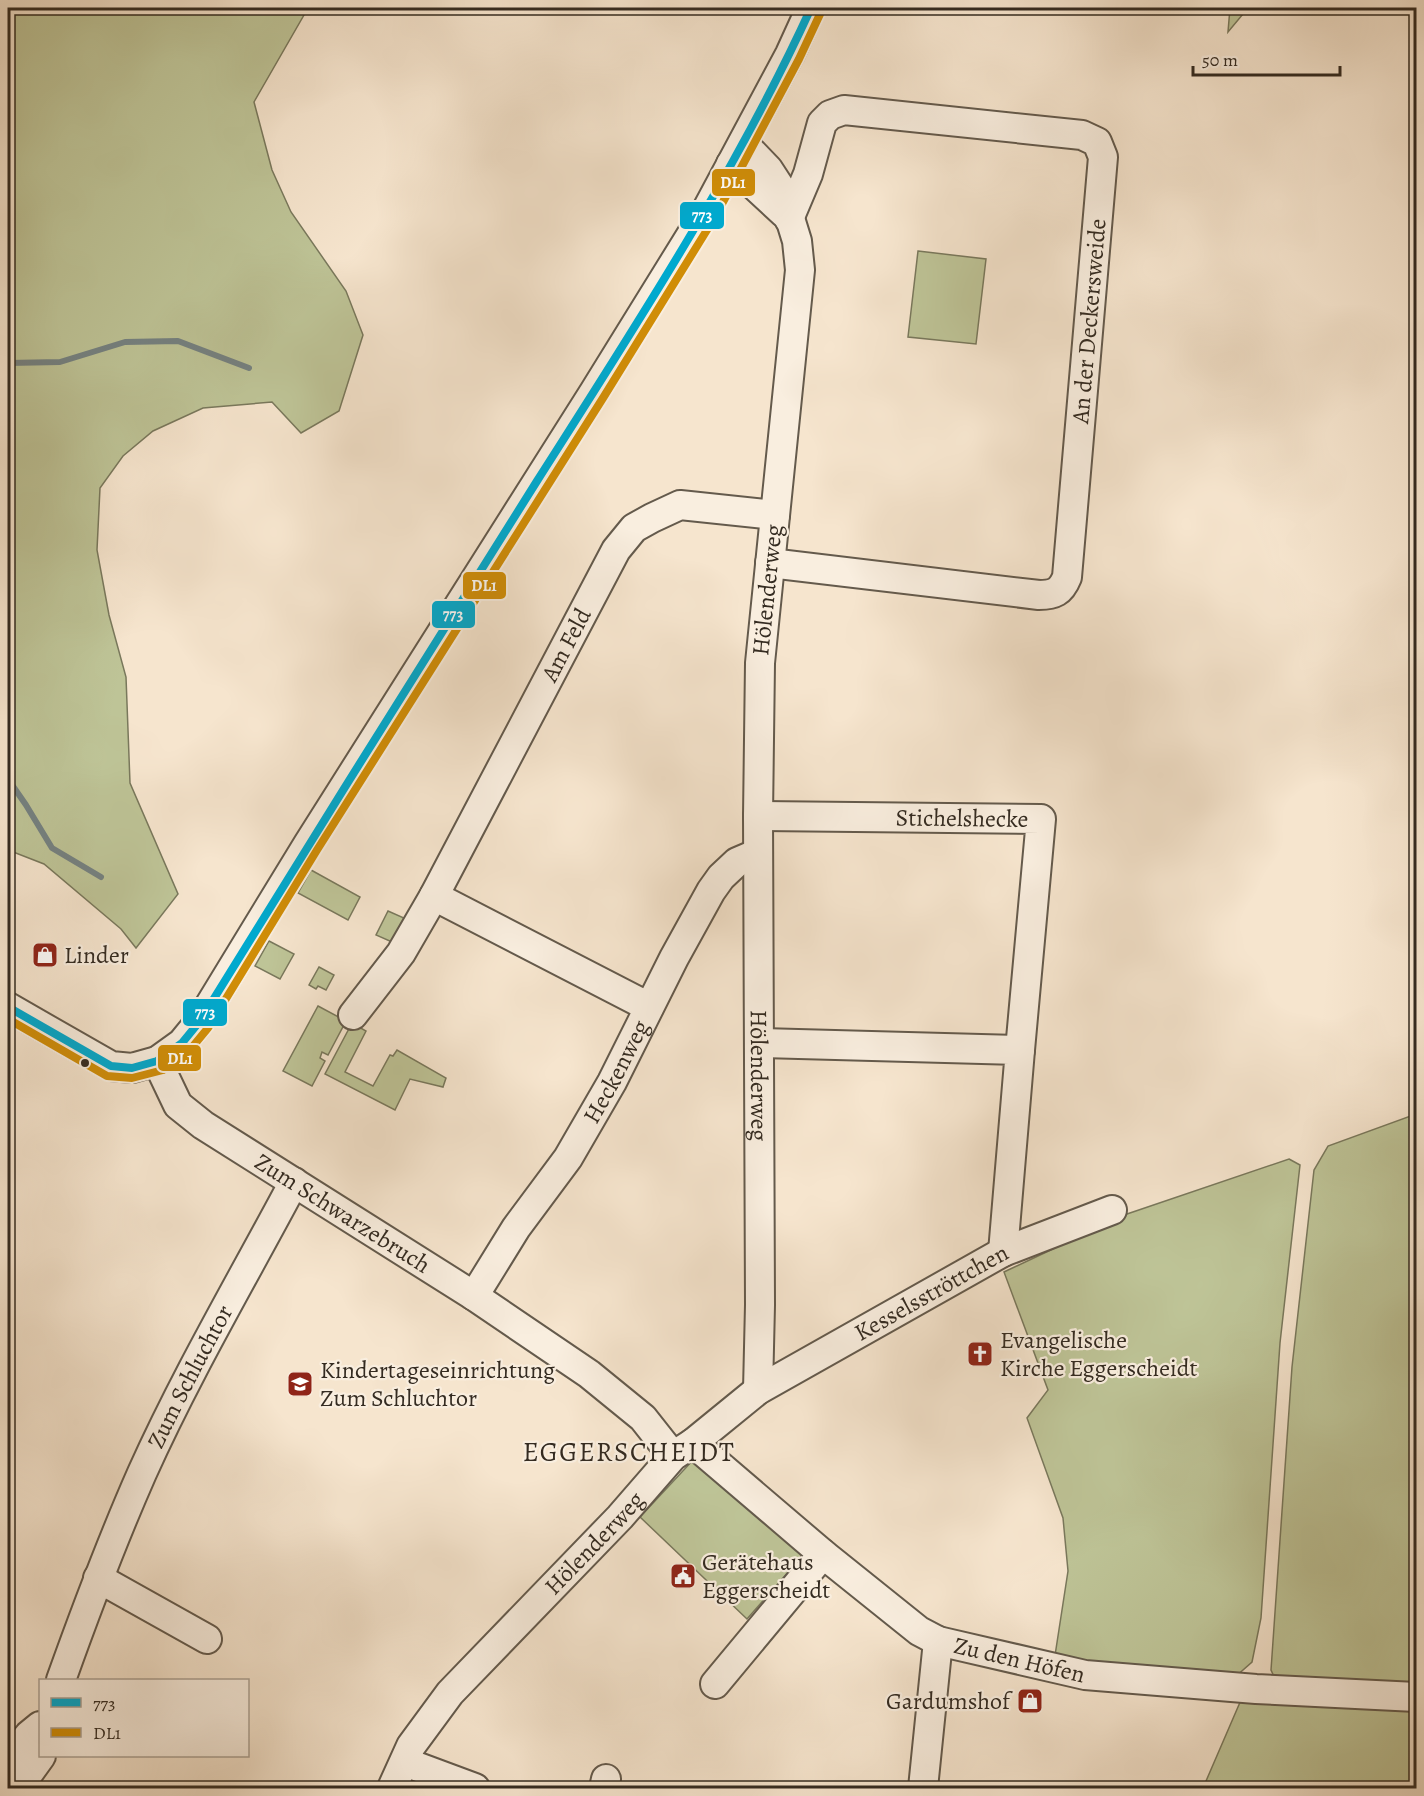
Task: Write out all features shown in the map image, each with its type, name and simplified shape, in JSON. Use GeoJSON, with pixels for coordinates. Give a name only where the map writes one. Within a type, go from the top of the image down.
{"type":"FeatureCollection","features":[{"type":"Feature","properties":{"kind":"street"},"geometry":{"type":"LineString","coordinates":[[8,1007],[111,1066],[132,1068],[157,1061],[182,1043],[200,1021],[350,777],[706,211],[790,54],[811,8]]}},
{"type":"Feature","properties":{"kind":"street","name":"An der Deckersweide"},"geometry":{"type":"LineString","coordinates":[[770,563],[1049,595],[1059,591],[1067,577],[1103,164],[1101,149],[1097,142],[1082,135],[844,110],[830,115],[822,123],[808,174],[789,219]]}},
{"type":"Feature","properties":{"kind":"street","name":"Hölenderweg"},"geometry":{"type":"LineString","coordinates":[[392,1788],[411,1746],[450,1693],[683,1450],[758,1390],[760,663],[800,282],[798,248],[794,229],[776,180],[768,169],[737,153]]}},
{"type":"Feature","properties":{"kind":"street","name":"Am Feld"},"geometry":{"type":"LineString","coordinates":[[353,1015],[401,953],[434,896],[616,550],[634,528],[680,505],[775,515]]}},
{"type":"Feature","properties":{"kind":"street","name":"Stichelshecke"},"geometry":{"type":"LineString","coordinates":[[758,816],[1041,819],[1003,1252]]}},
{"type":"Feature","properties":{"kind":"street","name":"Heckenweg"},"geometry":{"type":"LineString","coordinates":[[474,1296],[516,1228],[568,1158],[612,1082],[649,1006],[711,891],[721,877],[737,862],[758,853]]}},
{"type":"Feature","properties":{"kind":"street"},"geometry":{"type":"LineString","coordinates":[[434,896],[649,1006]]}},
{"type":"Feature","properties":{"kind":"street"},"geometry":{"type":"LineString","coordinates":[[759,1043],[1020,1050]]}},
{"type":"Feature","properties":{"kind":"street","name":"Zum Schwarzebruch"},"geometry":{"type":"LineString","coordinates":[[157,1061],[178,1106],[203,1125],[474,1296],[589,1374],[683,1450]]}},
{"type":"Feature","properties":{"kind":"street","name":"Zum Schluchtor"},"geometry":{"type":"LineString","coordinates":[[62,1679],[98,1578],[143,1472],[186,1384],[294,1182]]}},
{"type":"Feature","properties":{"kind":"street","name":"Kesselsströttchen"},"geometry":{"type":"LineString","coordinates":[[758,1390],[1003,1252],[1112,1210]]}},
{"type":"Feature","properties":{"kind":"street","name":"Zu den Höfen"},"geometry":{"type":"LineString","coordinates":[[683,1450],[823,1554],[919,1631],[938,1641],[1085,1675],[1256,1689],[1416,1697]]}},
{"type":"Feature","properties":{"kind":"street"},"geometry":{"type":"LineString","coordinates":[[715,1684],[823,1554]]}},
{"type":"Feature","properties":{"kind":"street"},"geometry":{"type":"LineString","coordinates":[[98,1578],[207,1639]]}},
{"type":"Feature","properties":{"kind":"street"},"geometry":{"type":"LineString","coordinates":[[923,1788],[938,1641]]}},
{"type":"Feature","properties":{"kind":"street"},"geometry":{"type":"LineString","coordinates":[[8,1761],[39,1727]]}},
{"type":"Feature","properties":{"kind":"street"},"geometry":{"type":"LineString","coordinates":[[18,1788],[40,1757]]}},
{"type":"Feature","properties":{"kind":"street"},"geometry":{"type":"LineString","coordinates":[[405,1762],[475,1788]]}},
{"type":"Feature","properties":{"kind":"green space"},"geometry":{"type":"Polygon","coordinates":[[[8,8],[308,8],[254,102],[272,170],[291,212],[346,291],[363,335],[339,411],[301,433],[272,402],[203,408],[153,431],[123,456],[100,488],[97,550],[109,615],[126,677],[130,783],[178,894],[136,948],[121,929],[44,864],[8,850],[8,8]]]}},
{"type":"Feature","properties":{"kind":"green space"},"geometry":{"type":"Polygon","coordinates":[[[1230,8],[1248,8],[1228,32],[1230,8]]]}},
{"type":"Feature","properties":{"kind":"green space"},"geometry":{"type":"Polygon","coordinates":[[[918,251],[986,259],[976,344],[908,337],[918,251]]]}},
{"type":"Feature","properties":{"kind":"green space"},"geometry":{"type":"Polygon","coordinates":[[[311,870],[360,897],[348,920],[298,893],[311,870]]]}},
{"type":"Feature","properties":{"kind":"green space"},"geometry":{"type":"Polygon","coordinates":[[[388,911],[404,918],[392,942],[376,935],[388,911]]]}},
{"type":"Feature","properties":{"kind":"green space"},"geometry":{"type":"Polygon","coordinates":[[[269,941],[294,954],[280,979],[255,966],[269,941]]]}},
{"type":"Feature","properties":{"kind":"green space"},"geometry":{"type":"Polygon","coordinates":[[[319,967],[334,975],[326,990],[318,986],[316,989],[309,985],[319,967]]]}},
{"type":"Feature","properties":{"kind":"green space"},"geometry":{"type":"Polygon","coordinates":[[[318,1006],[346,1021],[328,1055],[322,1052],[320,1058],[325,1061],[312,1086],[283,1071],[318,1006]]]}},
{"type":"Feature","properties":{"kind":"green space"},"geometry":{"type":"Polygon","coordinates":[[[352,1023],[366,1031],[345,1072],[373,1086],[390,1055],[393,1056],[397,1050],[446,1078],[443,1087],[410,1079],[395,1110],[325,1074],[352,1023]]]}},
{"type":"Feature","properties":{"kind":"green space"},"geometry":{"type":"Polygon","coordinates":[[[1416,1114],[1416,1684],[1277,1683],[1271,1670],[1292,1367],[1314,1170],[1328,1146],[1416,1114]]]}},
{"type":"Feature","properties":{"kind":"green space"},"geometry":{"type":"Polygon","coordinates":[[[1289,1159],[1300,1165],[1280,1343],[1261,1618],[1252,1662],[1235,1677],[1054,1662],[1068,1571],[1063,1518],[1027,1418],[1048,1390],[1004,1272],[1127,1214],[1289,1159]]]}},
{"type":"Feature","properties":{"kind":"green space"},"geometry":{"type":"Polygon","coordinates":[[[694,1459],[805,1553],[747,1619],[640,1517],[694,1459]]]}},
{"type":"Feature","properties":{"kind":"green space"},"geometry":{"type":"Polygon","coordinates":[[[1241,1700],[1416,1706],[1416,1788],[1203,1788],[1241,1700]]]}},
{"type":"Feature","properties":{"kind":"waterway"},"geometry":{"type":"LineString","coordinates":[[8,363],[60,362],[125,342],[178,341],[249,368]]}},
{"type":"Feature","properties":{"kind":"waterway"},"geometry":{"type":"LineString","coordinates":[[8,779],[52,848],[101,877]]}},
{"type":"Feature","properties":{"kind":"transit line","name":"773"},"geometry":{"type":"LineString","coordinates":[[8,1007],[111,1066],[132,1068],[157,1061],[182,1043],[200,1021],[682,249],[750,130],[811,8]]}},
{"type":"Feature","properties":{"kind":"transit line","name":"DL1"},"geometry":{"type":"LineString","coordinates":[[8,1019],[107,1076],[132,1078],[163,1070],[189,1051],[208,1028],[317,850],[715,217],[799,59],[821,12]]}},
{"type":"Feature","properties":{"kind":"place","name":"Linder"},"geometry":{"type":"Point","coordinates":[45,955]}},
{"type":"Feature","properties":{"kind":"place","name":"Evangelische Kirche Eggerscheidt"},"geometry":{"type":"Point","coordinates":[980,1354]}},
{"type":"Feature","properties":{"kind":"place","name":"Kindertageseinrichtung Zum Schluchtor"},"geometry":{"type":"Point","coordinates":[300,1384]}},
{"type":"Feature","properties":{"kind":"place","name":"Gerätehaus Eggerscheidt"},"geometry":{"type":"Point","coordinates":[683,1576]}},
{"type":"Feature","properties":{"kind":"place","name":"Gardumshof"},"geometry":{"type":"Point","coordinates":[1030,1701]}},
{"type":"Feature","properties":{"kind":"district","name":"EGGERSCHEIDT"},"geometry":{"type":"Point","coordinates":[629,1452]}}]}
